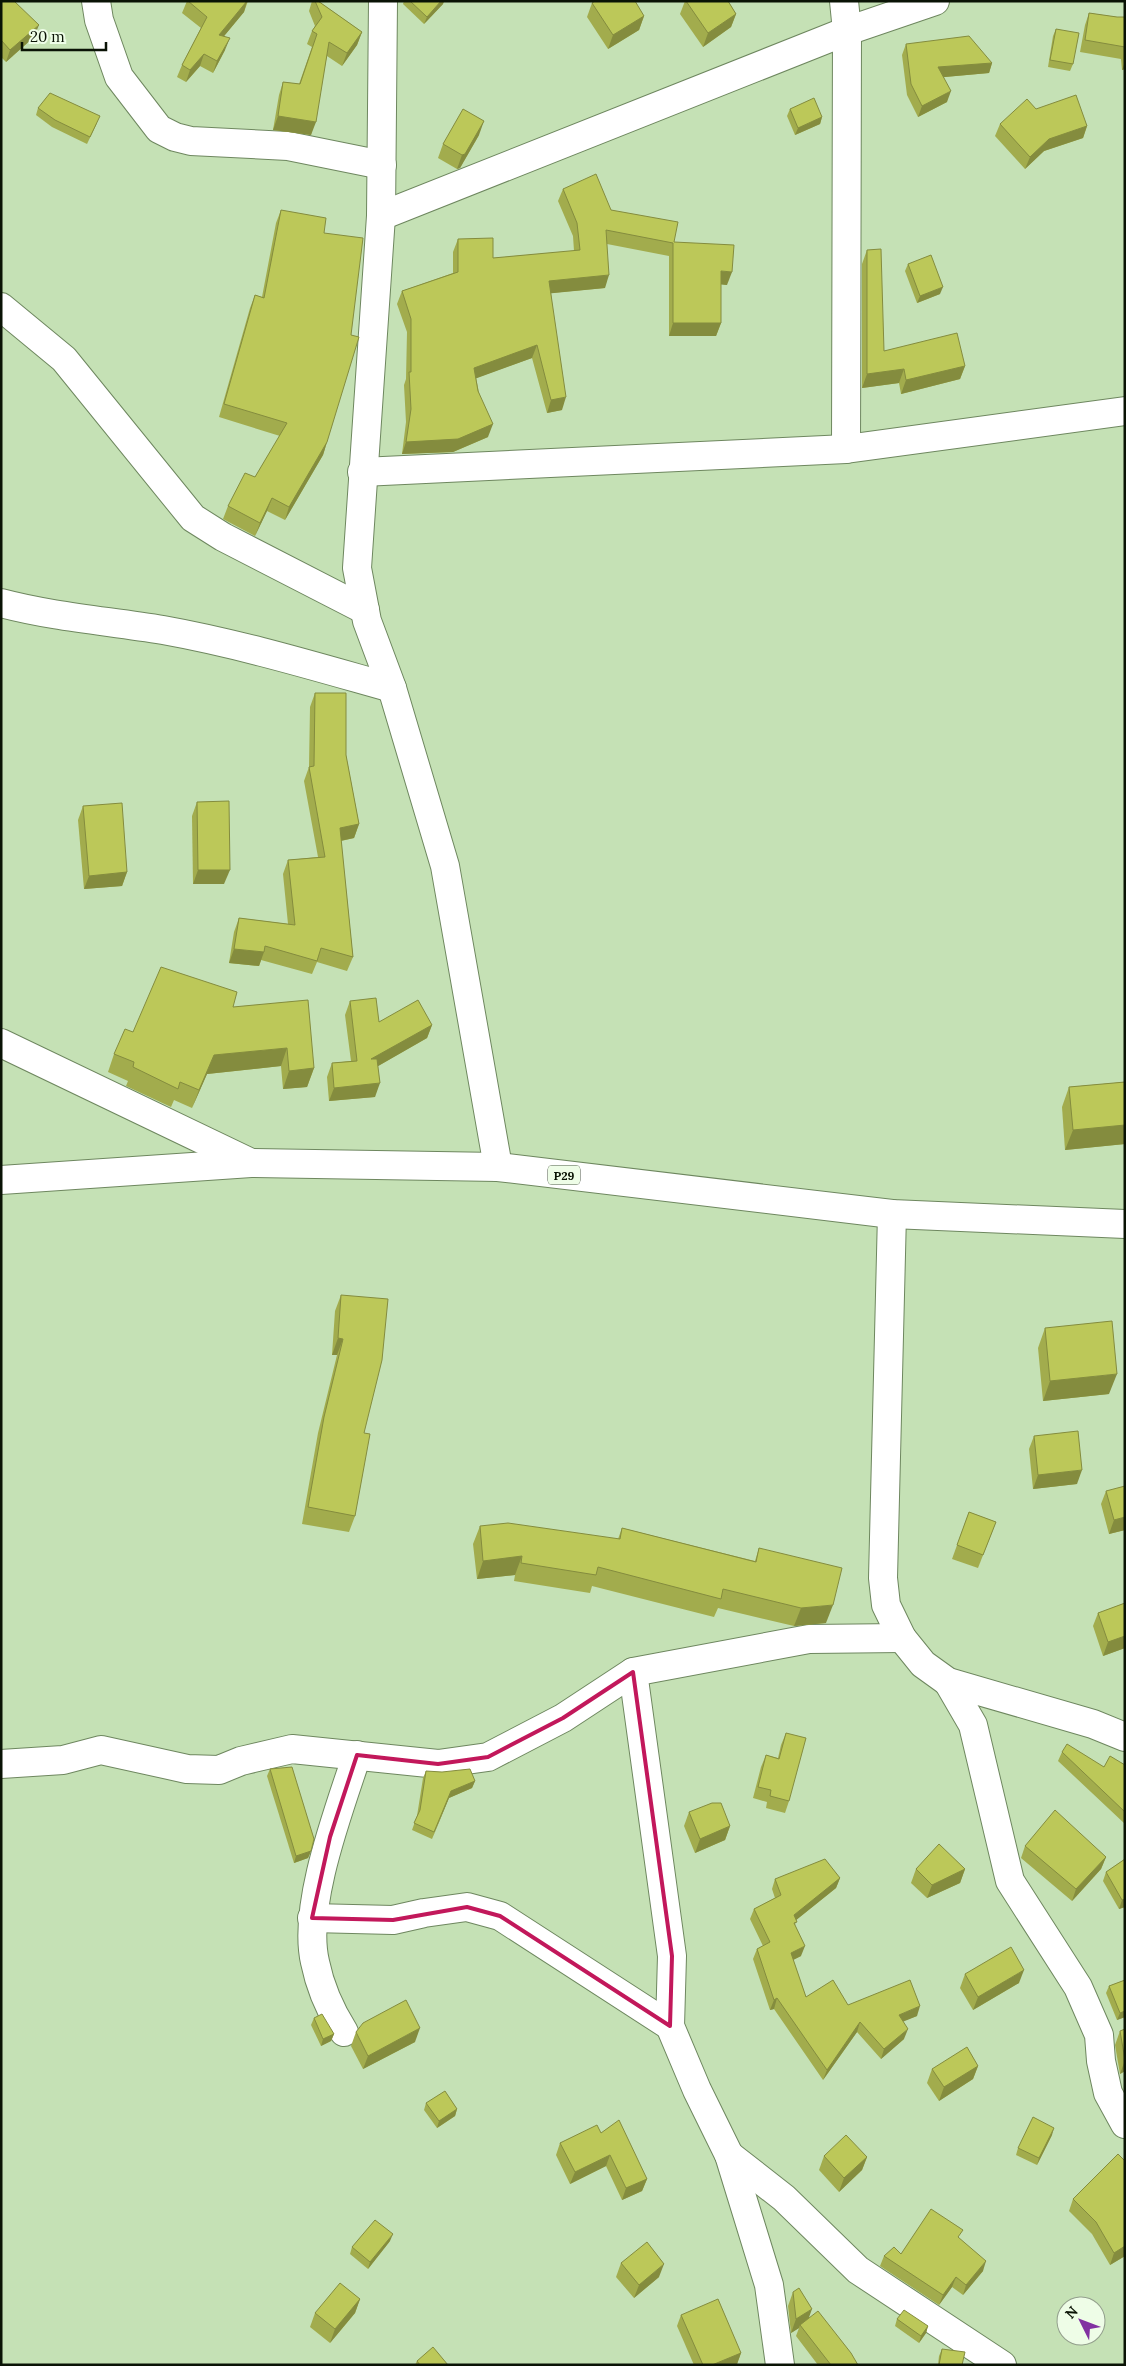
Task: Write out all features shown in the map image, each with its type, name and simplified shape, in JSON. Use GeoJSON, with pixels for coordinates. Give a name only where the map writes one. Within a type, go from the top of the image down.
{"type":"FeatureCollection","features":[{"type":"Feature","properties":{"kind":"street"},"geometry":{"type":"LineString","coordinates":[[96,1],[99,20],[119,77],[159,128],[175,138],[191,141],[288,146],[382,165]]}},
{"type":"Feature","properties":{"kind":"street"},"geometry":{"type":"LineString","coordinates":[[383,1],[381,216],[362,472],[357,568],[367,621],[392,688],[445,866],[498,1167]]}},
{"type":"Feature","properties":{"kind":"street"},"geometry":{"type":"LineString","coordinates":[[844,1],[847,31],[846,449]]}},
{"type":"Feature","properties":{"kind":"street"},"geometry":{"type":"LineString","coordinates":[[381,216],[847,31],[935,1]]}},
{"type":"Feature","properties":{"kind":"street"},"geometry":{"type":"LineString","coordinates":[[1,307],[64,359],[193,518],[223,537],[365,610]]}},
{"type":"Feature","properties":{"kind":"street"},"geometry":{"type":"LineString","coordinates":[[362,472],[846,449],[1125,412]]}},
{"type":"Feature","properties":{"kind":"street"},"geometry":{"type":"LineString","coordinates":[[1,603],[34,612],[164,630],[246,648],[392,688]]}},
{"type":"Feature","properties":{"kind":"street"},"geometry":{"type":"LineString","coordinates":[[1,1043],[251,1163]]}},
{"type":"Feature","properties":{"kind":"street","name":"P29"},"geometry":{"type":"LineString","coordinates":[[1,1180],[251,1163],[498,1167],[892,1214],[1125,1224]]}},
{"type":"Feature","properties":{"kind":"street"},"geometry":{"type":"LineString","coordinates":[[892,1214],[883,1578],[886,1605],[902,1638],[923,1664],[948,1682],[1093,1724],[1125,1738]]}},
{"type":"Feature","properties":{"kind":"street"},"geometry":{"type":"LineString","coordinates":[[1,1764],[63,1760],[101,1750],[187,1768],[219,1770],[240,1762],[292,1749],[438,1764],[488,1757],[562,1718],[633,1672],[809,1639],[902,1638]]}},
{"type":"Feature","properties":{"kind":"street"},"geometry":{"type":"LineString","coordinates":[[633,1672],[672,1956],[670,2026],[696,2090],[729,2155],[769,2285],[780,2365]]}},
{"type":"Feature","properties":{"kind":"street"},"geometry":{"type":"LineString","coordinates":[[948,1682],[973,1725],[1010,1881],[1078,1987],[1099,2035],[1101,2061],[1108,2093],[1125,2124]]}},
{"type":"Feature","properties":{"kind":"street"},"geometry":{"type":"LineString","coordinates":[[344,2032],[329,2008],[314,1961],[312,1918],[330,1837],[357,1755]]}},
{"type":"Feature","properties":{"kind":"street"},"geometry":{"type":"LineString","coordinates":[[312,1918],[393,1920],[424,1913],[468,1908],[500,1916],[670,2026]]}},
{"type":"Feature","properties":{"kind":"street"},"geometry":{"type":"LineString","coordinates":[[729,2155],[784,2198],[858,2270],[1002,2365]]}},
{"type":"Feature","properties":{"kind":"highlighted area"},"geometry":{"type":"Polygon","coordinates":[[[633,1672],[672,1956],[670,2026],[500,1916],[467,1907],[393,1920],[312,1918],[330,1837],[357,1755],[438,1764],[488,1757],[563,1718],[633,1672]]]}},
{"type":"Feature","properties":{"kind":"building"},"geometry":{"type":"Polygon","coordinates":[[[1,1],[14,1],[39,25],[10,50],[1,40],[1,1]]]}},
{"type":"Feature","properties":{"kind":"building"},"geometry":{"type":"Polygon","coordinates":[[[188,1],[247,1],[219,35],[230,38],[217,61],[204,54],[190,70],[182,65],[207,17],[188,1]]]}},
{"type":"Feature","properties":{"kind":"building"},"geometry":{"type":"Polygon","coordinates":[[[315,1],[318,1],[362,32],[347,53],[329,42],[316,122],[278,116],[283,82],[300,84],[317,34],[312,31],[322,17],[315,1]]]}},
{"type":"Feature","properties":{"kind":"building"},"geometry":{"type":"Polygon","coordinates":[[[410,1],[441,1],[427,17],[410,1]]]}},
{"type":"Feature","properties":{"kind":"building"},"geometry":{"type":"Polygon","coordinates":[[[595,1],[635,1],[644,16],[613,35],[592,3],[595,1]]]}},
{"type":"Feature","properties":{"kind":"building"},"geometry":{"type":"Polygon","coordinates":[[[686,1],[728,1],[736,14],[708,33],[686,1]]]}},
{"type":"Feature","properties":{"kind":"building"},"geometry":{"type":"Polygon","coordinates":[[[1089,13],[1125,17],[1125,47],[1085,40],[1089,13]]]}},
{"type":"Feature","properties":{"kind":"building"},"geometry":{"type":"Polygon","coordinates":[[[1056,29],[1079,33],[1073,64],[1050,60],[1056,29]]]}},
{"type":"Feature","properties":{"kind":"building"},"geometry":{"type":"Polygon","coordinates":[[[969,36],[992,63],[938,67],[951,91],[922,106],[911,84],[906,44],[969,36]]]}},
{"type":"Feature","properties":{"kind":"building"},"geometry":{"type":"Polygon","coordinates":[[[50,93],[100,116],[90,137],[55,120],[38,108],[50,93]]]}},
{"type":"Feature","properties":{"kind":"building"},"geometry":{"type":"Polygon","coordinates":[[[1076,95],[1087,126],[1049,139],[1030,157],[1000,124],[1027,99],[1036,109],[1076,95]]]}},
{"type":"Feature","properties":{"kind":"building"},"geometry":{"type":"Polygon","coordinates":[[[814,98],[822,117],[798,128],[790,109],[814,98]]]}},
{"type":"Feature","properties":{"kind":"building"},"geometry":{"type":"Polygon","coordinates":[[[463,109],[484,121],[465,154],[462,155],[443,144],[463,109]]]}},
{"type":"Feature","properties":{"kind":"building"},"geometry":{"type":"Polygon","coordinates":[[[596,174],[611,210],[678,222],[674,242],[734,245],[732,272],[721,271],[721,323],[673,323],[673,243],[606,230],[609,275],[549,281],[566,397],[551,400],[537,345],[474,368],[478,391],[493,424],[458,439],[406,442],[411,409],[409,372],[411,372],[411,319],[402,291],[458,272],[458,239],[493,238],[493,258],[580,250],[577,223],[563,189],[596,174]]]}},
{"type":"Feature","properties":{"kind":"building"},"geometry":{"type":"Polygon","coordinates":[[[281,210],[326,218],[324,233],[363,238],[351,335],[359,337],[327,442],[289,507],[272,498],[260,523],[228,506],[245,473],[255,477],[287,423],[224,404],[255,295],[264,298],[281,210]]]}},
{"type":"Feature","properties":{"kind":"building"},"geometry":{"type":"Polygon","coordinates":[[[881,249],[884,351],[957,333],[965,366],[906,380],[904,369],[867,374],[867,250],[881,249]]]}},
{"type":"Feature","properties":{"kind":"building"},"geometry":{"type":"Polygon","coordinates":[[[931,255],[943,287],[920,296],[908,264],[931,255]]]}},
{"type":"Feature","properties":{"kind":"building"},"geometry":{"type":"Polygon","coordinates":[[[315,693],[346,693],[346,755],[359,824],[340,828],[353,957],[321,948],[317,961],[265,946],[264,952],[234,949],[239,918],[295,925],[288,860],[325,857],[309,767],[314,766],[315,693]]]}},
{"type":"Feature","properties":{"kind":"building"},"geometry":{"type":"Polygon","coordinates":[[[229,801],[230,870],[198,870],[197,802],[229,801]]]}},
{"type":"Feature","properties":{"kind":"building"},"geometry":{"type":"Polygon","coordinates":[[[122,803],[127,872],[89,876],[83,806],[122,803]]]}},
{"type":"Feature","properties":{"kind":"building"},"geometry":{"type":"Polygon","coordinates":[[[161,967],[237,992],[233,1007],[308,1000],[314,1068],[289,1071],[287,1048],[214,1055],[199,1090],[180,1082],[178,1089],[133,1067],[134,1062],[114,1054],[125,1029],[133,1032],[161,967]]]}},
{"type":"Feature","properties":{"kind":"building"},"geometry":{"type":"Polygon","coordinates":[[[376,998],[379,1022],[418,1000],[432,1025],[371,1059],[377,1059],[380,1083],[334,1088],[332,1063],[357,1061],[350,1001],[376,998]]]}},
{"type":"Feature","properties":{"kind":"building"},"geometry":{"type":"Polygon","coordinates":[[[1125,1082],[1125,1125],[1073,1130],[1069,1087],[1125,1082]]]}},
{"type":"Feature","properties":{"kind":"building"},"geometry":{"type":"Polygon","coordinates":[[[341,1295],[388,1299],[382,1360],[364,1433],[370,1434],[355,1516],[308,1507],[324,1417],[343,1339],[338,1338],[341,1295]]]}},
{"type":"Feature","properties":{"kind":"building"},"geometry":{"type":"Polygon","coordinates":[[[1112,1321],[1117,1374],[1050,1381],[1045,1328],[1112,1321]]]}},
{"type":"Feature","properties":{"kind":"building"},"geometry":{"type":"Polygon","coordinates":[[[1078,1431],[1082,1470],[1038,1475],[1034,1436],[1078,1431]]]}},
{"type":"Feature","properties":{"kind":"building"},"geometry":{"type":"Polygon","coordinates":[[[1125,1486],[1125,1517],[1114,1520],[1106,1491],[1125,1486]]]}},
{"type":"Feature","properties":{"kind":"building"},"geometry":{"type":"Polygon","coordinates":[[[969,1512],[996,1522],[983,1555],[957,1545],[969,1512]]]}},
{"type":"Feature","properties":{"kind":"building"},"geometry":{"type":"Polygon","coordinates":[[[508,1523],[620,1539],[622,1528],[756,1562],[759,1548],[842,1568],[833,1605],[801,1608],[723,1589],[721,1599],[598,1567],[596,1575],[521,1563],[522,1556],[483,1561],[480,1526],[508,1523]]]}},
{"type":"Feature","properties":{"kind":"building"},"geometry":{"type":"Polygon","coordinates":[[[1125,1603],[1125,1636],[1108,1642],[1098,1613],[1125,1603]]]}},
{"type":"Feature","properties":{"kind":"building"},"geometry":{"type":"Polygon","coordinates":[[[786,1733],[806,1738],[789,1801],[770,1796],[771,1790],[758,1787],[766,1755],[779,1759],[786,1733]]]}},
{"type":"Feature","properties":{"kind":"building"},"geometry":{"type":"Polygon","coordinates":[[[1067,1744],[1104,1767],[1110,1756],[1125,1765],[1125,1812],[1062,1752],[1067,1744]]]}},
{"type":"Feature","properties":{"kind":"building"},"geometry":{"type":"Polygon","coordinates":[[[292,1767],[314,1839],[311,1851],[296,1856],[270,1769],[292,1767]]]}},
{"type":"Feature","properties":{"kind":"building"},"geometry":{"type":"Polygon","coordinates":[[[470,1769],[475,1781],[451,1791],[434,1832],[414,1823],[420,1810],[426,1771],[442,1772],[470,1769]]]}},
{"type":"Feature","properties":{"kind":"building"},"geometry":{"type":"Polygon","coordinates":[[[712,1803],[721,1803],[730,1826],[700,1839],[689,1812],[712,1803]]]}},
{"type":"Feature","properties":{"kind":"building"},"geometry":{"type":"Polygon","coordinates":[[[1055,1810],[1106,1857],[1076,1889],[1025,1846],[1055,1810]]]}},
{"type":"Feature","properties":{"kind":"building"},"geometry":{"type":"Polygon","coordinates":[[[939,1844],[965,1869],[932,1885],[916,1869],[939,1844]]]}},
{"type":"Feature","properties":{"kind":"building"},"geometry":{"type":"Polygon","coordinates":[[[825,1859],[840,1878],[794,1915],[797,1922],[794,1923],[805,1946],[791,1953],[806,1997],[833,1980],[848,2005],[910,1980],[920,2006],[899,2015],[908,2029],[884,2049],[860,2022],[827,2070],[777,1998],[774,2000],[757,1949],[770,1942],[754,1909],[781,1895],[775,1879],[825,1859]]]}},
{"type":"Feature","properties":{"kind":"building"},"geometry":{"type":"Polygon","coordinates":[[[1125,1859],[1125,1899],[1122,1900],[1106,1872],[1125,1859]]]}},
{"type":"Feature","properties":{"kind":"building"},"geometry":{"type":"Polygon","coordinates":[[[1011,1947],[1024,1970],[978,1997],[965,1974],[1011,1947]]]}},
{"type":"Feature","properties":{"kind":"building"},"geometry":{"type":"Polygon","coordinates":[[[1125,1980],[1125,2011],[1120,2013],[1109,1986],[1125,1980]]]}},
{"type":"Feature","properties":{"kind":"building"},"geometry":{"type":"Polygon","coordinates":[[[406,2000],[420,2028],[368,2056],[356,2032],[363,2023],[406,2000]]]}},
{"type":"Feature","properties":{"kind":"building"},"geometry":{"type":"Polygon","coordinates":[[[322,2014],[334,2034],[323,2039],[314,2018],[322,2014]]]}},
{"type":"Feature","properties":{"kind":"building"},"geometry":{"type":"Polygon","coordinates":[[[1125,2029],[1125,2060],[1120,2031],[1125,2029]]]}},
{"type":"Feature","properties":{"kind":"building"},"geometry":{"type":"Polygon","coordinates":[[[967,2047],[978,2066],[944,2087],[932,2069],[967,2047]]]}},
{"type":"Feature","properties":{"kind":"building"},"geometry":{"type":"Polygon","coordinates":[[[445,2091],[457,2109],[439,2121],[426,2103],[445,2091]]]}},
{"type":"Feature","properties":{"kind":"building"},"geometry":{"type":"Polygon","coordinates":[[[1033,2117],[1054,2128],[1039,2158],[1018,2148],[1033,2117]]]}},
{"type":"Feature","properties":{"kind":"building"},"geometry":{"type":"Polygon","coordinates":[[[619,2120],[647,2179],[626,2188],[610,2155],[575,2172],[560,2143],[597,2125],[601,2133],[619,2120]]]}},
{"type":"Feature","properties":{"kind":"building"},"geometry":{"type":"Polygon","coordinates":[[[846,2135],[867,2157],[844,2178],[824,2156],[846,2135]]]}},
{"type":"Feature","properties":{"kind":"building"},"geometry":{"type":"Polygon","coordinates":[[[1118,2154],[1125,2161],[1125,2246],[1114,2253],[1096,2222],[1073,2199],[1118,2154]]]}},
{"type":"Feature","properties":{"kind":"building"},"geometry":{"type":"Polygon","coordinates":[[[931,2209],[963,2230],[958,2237],[986,2261],[966,2285],[956,2277],[943,2295],[884,2256],[894,2247],[901,2254],[931,2209]]]}},
{"type":"Feature","properties":{"kind":"building"},"geometry":{"type":"Polygon","coordinates":[[[375,2220],[393,2234],[370,2262],[352,2247],[375,2220]]]}},
{"type":"Feature","properties":{"kind":"building"},"geometry":{"type":"Polygon","coordinates":[[[647,2242],[664,2264],[639,2285],[621,2263],[647,2242]]]}},
{"type":"Feature","properties":{"kind":"building"},"geometry":{"type":"Polygon","coordinates":[[[340,2283],[360,2299],[335,2329],[315,2313],[340,2283]]]}},
{"type":"Feature","properties":{"kind":"building"},"geometry":{"type":"Polygon","coordinates":[[[799,2288],[812,2309],[796,2319],[793,2292],[799,2288]]]}},
{"type":"Feature","properties":{"kind":"building"},"geometry":{"type":"Polygon","coordinates":[[[718,2299],[741,2353],[712,2365],[703,2365],[681,2315],[718,2299]]]}},
{"type":"Feature","properties":{"kind":"building"},"geometry":{"type":"Polygon","coordinates":[[[904,2310],[928,2326],[921,2336],[897,2319],[904,2310]]]}},
{"type":"Feature","properties":{"kind":"building"},"geometry":{"type":"Polygon","coordinates":[[[818,2311],[851,2353],[858,2365],[831,2365],[800,2325],[818,2311]]]}},
{"type":"Feature","properties":{"kind":"building"},"geometry":{"type":"Polygon","coordinates":[[[433,2347],[448,2365],[420,2365],[417,2361],[433,2347]]]}},
{"type":"Feature","properties":{"kind":"building"},"geometry":{"type":"Polygon","coordinates":[[[942,2349],[965,2352],[962,2365],[939,2365],[942,2349]]]}}]}
